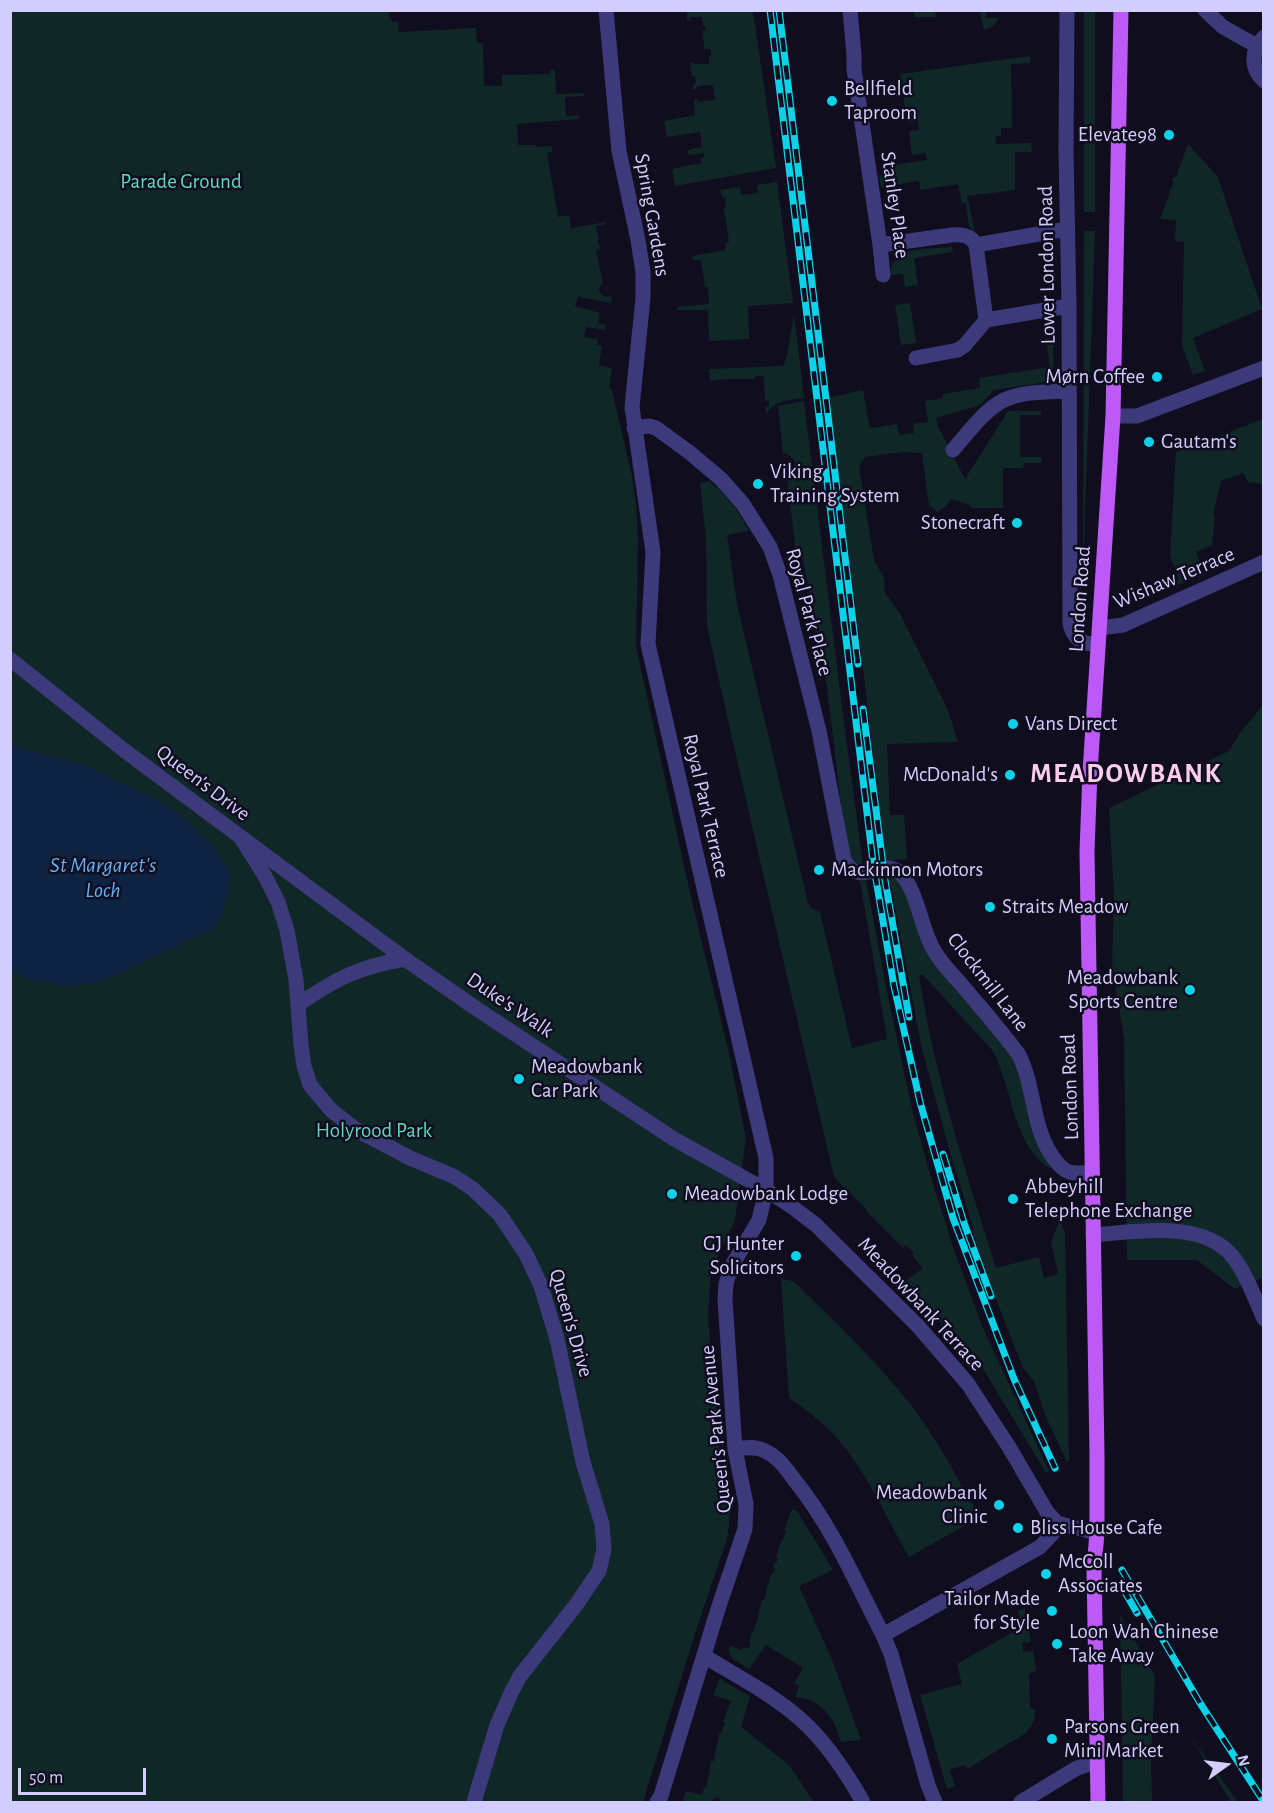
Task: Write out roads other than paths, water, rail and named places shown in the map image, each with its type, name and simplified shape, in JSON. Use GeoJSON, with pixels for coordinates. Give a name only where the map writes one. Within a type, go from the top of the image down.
{"type":"FeatureCollection","features":[{"type":"Feature","properties":{"kind":"main road","name":"London Road"},"geometry":{"type":"LineString","coordinates":[[1098,1803],[1094,1568],[1097,1533],[1094,1235],[1088,851],[1090,772],[1113,416],[1121,10]]}},
{"type":"Feature","properties":{"kind":"street","name":"Spring Gardens"},"geometry":{"type":"LineString","coordinates":[[606,10],[619,151],[643,272],[643,298],[632,407],[634,428]]}},
{"type":"Feature","properties":{"kind":"street","name":"Stanley Place"},"geometry":{"type":"LineString","coordinates":[[850,10],[854,69],[883,275]]}},
{"type":"Feature","properties":{"kind":"street","name":"Lower London Road"},"geometry":{"type":"LineString","coordinates":[[1067,10],[1070,623],[1077,639],[1088,644],[1098,644]]}},
{"type":"Feature","properties":{"kind":"street"},"geometry":{"type":"LineString","coordinates":[[1205,10],[1223,27],[1260,42],[1253,57],[1255,68],[1263,81]]}},
{"type":"Feature","properties":{"kind":"street"},"geometry":{"type":"LineString","coordinates":[[976,245],[1067,229]]}},
{"type":"Feature","properties":{"kind":"street"},"geometry":{"type":"LineString","coordinates":[[880,245],[962,234],[969,237],[976,245],[986,320]]}},
{"type":"Feature","properties":{"kind":"street"},"geometry":{"type":"LineString","coordinates":[[916,358],[958,350],[986,320],[1069,306]]}},
{"type":"Feature","properties":{"kind":"street"},"geometry":{"type":"LineString","coordinates":[[1113,416],[1137,416],[1263,368]]}},
{"type":"Feature","properties":{"kind":"street"},"geometry":{"type":"LineString","coordinates":[[953,450],[986,415],[1004,400],[1017,396],[1070,391]]}},
{"type":"Feature","properties":{"kind":"street","name":"Royal Park Place"},"geometry":{"type":"LineString","coordinates":[[634,428],[649,426],[656,428],[698,459],[733,491],[762,533],[770,547],[780,575],[819,731]]}},
{"type":"Feature","properties":{"kind":"street","name":"Royal Park Terrace"},"geometry":{"type":"LineString","coordinates":[[634,428],[653,552],[648,644],[766,1158],[766,1191]]}},
{"type":"Feature","properties":{"kind":"street","name":"Wishaw Terrace"},"geometry":{"type":"LineString","coordinates":[[1100,628],[1123,625],[1263,562]]}},
{"type":"Feature","properties":{"kind":"street","name":"Queen's Drive"},"geometry":{"type":"LineString","coordinates":[[10,659],[125,751],[241,838],[265,876],[278,902],[287,930],[293,955],[299,1004],[301,1045],[310,1085],[331,1110],[355,1129],[473,1189],[500,1215],[526,1254],[541,1286],[557,1339],[583,1462],[602,1524],[604,1549],[599,1571],[576,1605],[520,1676],[512,1691],[497,1725],[474,1803]]}},
{"type":"Feature","properties":{"kind":"street","name":"Clockmill Lane"},"geometry":{"type":"LineString","coordinates":[[819,731],[842,855],[846,864],[860,873],[890,868],[902,874],[910,888],[924,929],[938,956],[1021,1060],[1038,1128],[1047,1149],[1058,1164],[1067,1171],[1071,1173],[1092,1172]]}},
{"type":"Feature","properties":{"kind":"street","name":"Duke's Walk"},"geometry":{"type":"LineString","coordinates":[[241,838],[477,1009],[674,1139],[766,1191]]}},
{"type":"Feature","properties":{"kind":"street"},"geometry":{"type":"LineString","coordinates":[[299,1004],[321,989],[358,970],[405,959]]}},
{"type":"Feature","properties":{"kind":"street","name":"Queen's Park Avenue"},"geometry":{"type":"LineString","coordinates":[[662,1800],[704,1656],[746,1529],[746,1504],[735,1449],[725,1299],[731,1267],[759,1220],[766,1191]]}},
{"type":"Feature","properties":{"kind":"street","name":"Meadowbank Terrace"},"geometry":{"type":"LineString","coordinates":[[766,1191],[816,1225],[918,1326],[945,1356],[968,1384],[1009,1447],[1047,1512],[1057,1523]]}},
{"type":"Feature","properties":{"kind":"street"},"geometry":{"type":"LineString","coordinates":[[1094,1235],[1176,1231],[1203,1236],[1232,1255],[1241,1268],[1263,1319]]}},
{"type":"Feature","properties":{"kind":"street"},"geometry":{"type":"LineString","coordinates":[[735,1449],[754,1448],[769,1453],[784,1467],[812,1501],[832,1534],[883,1635],[898,1673],[928,1785],[935,1803]]}},
{"type":"Feature","properties":{"kind":"street"},"geometry":{"type":"LineString","coordinates":[[883,1635],[1040,1547],[1053,1533],[1057,1523],[1097,1533]]}},
{"type":"Feature","properties":{"kind":"street"},"geometry":{"type":"LineString","coordinates":[[704,1656],[776,1700],[799,1717],[830,1752],[862,1803]]}},
{"type":"Feature","properties":{"kind":"street"},"geometry":{"type":"LineString","coordinates":[[1021,1803],[1077,1768],[1096,1762]]}},
{"type":"Feature","properties":{"kind":"water","name":"St Margaret's Loch"},"geometry":{"type":"Polygon","coordinates":[[[10,745],[84,765],[165,804],[191,825],[214,848],[227,867],[230,881],[226,901],[216,927],[92,984],[48,983],[27,979],[11,970],[10,745]]]}},
{"type":"Feature","properties":{"kind":"railway"},"geometry":{"type":"LineString","coordinates":[[770,10],[873,862],[894,986],[920,1102],[953,1218],[1014,1379],[1055,1468]]}},
{"type":"Feature","properties":{"kind":"railway"},"geometry":{"type":"LineString","coordinates":[[779,10],[858,664]]}},
{"type":"Feature","properties":{"kind":"railway"},"geometry":{"type":"LineString","coordinates":[[863,709],[885,880],[909,1017]]}},
{"type":"Feature","properties":{"kind":"railway"},"geometry":{"type":"LineString","coordinates":[[943,1154],[964,1223],[991,1296]]}},
{"type":"Feature","properties":{"kind":"railway"},"geometry":{"type":"LineString","coordinates":[[1122,1570],[1200,1703],[1264,1802]]}},
{"type":"Feature","properties":{"kind":"railway"},"geometry":{"type":"LineString","coordinates":[[1122,1587],[1137,1613]]}},
{"type":"Feature","properties":{"kind":"place","name":"Bellfield Taproom"},"geometry":{"type":"Point","coordinates":[832,101]}},
{"type":"Feature","properties":{"kind":"place","name":"Elevate98"},"geometry":{"type":"Point","coordinates":[1169,135]}},
{"type":"Feature","properties":{"kind":"place","name":"Mørn Coffee"},"geometry":{"type":"Point","coordinates":[1157,377]}},
{"type":"Feature","properties":{"kind":"place","name":"Gautam's"},"geometry":{"type":"Point","coordinates":[1149,442]}},
{"type":"Feature","properties":{"kind":"place","name":"Viking Training System"},"geometry":{"type":"Point","coordinates":[758,484]}},
{"type":"Feature","properties":{"kind":"place","name":"Stonecraft"},"geometry":{"type":"Point","coordinates":[1017,523]}},
{"type":"Feature","properties":{"kind":"place","name":"Vans Direct"},"geometry":{"type":"Point","coordinates":[1013,724]}},
{"type":"Feature","properties":{"kind":"place","name":"McDonald's"},"geometry":{"type":"Point","coordinates":[1010,775]}},
{"type":"Feature","properties":{"kind":"place","name":"Mackinnon Motors"},"geometry":{"type":"Point","coordinates":[819,870]}},
{"type":"Feature","properties":{"kind":"place","name":"Straits Meadow"},"geometry":{"type":"Point","coordinates":[990,907]}},
{"type":"Feature","properties":{"kind":"place","name":"Meadowbank Sports Centre"},"geometry":{"type":"Point","coordinates":[1190,990]}},
{"type":"Feature","properties":{"kind":"place","name":"Meadowbank Car Park"},"geometry":{"type":"Point","coordinates":[519,1079]}},
{"type":"Feature","properties":{"kind":"place","name":"Meadowbank Lodge"},"geometry":{"type":"Point","coordinates":[672,1194]}},
{"type":"Feature","properties":{"kind":"place","name":"Abbeyhill Telephone Exchange"},"geometry":{"type":"Point","coordinates":[1013,1199]}},
{"type":"Feature","properties":{"kind":"place","name":"GJ Hunter Solicitors"},"geometry":{"type":"Point","coordinates":[796,1256]}},
{"type":"Feature","properties":{"kind":"place","name":"Meadowbank Clinic"},"geometry":{"type":"Point","coordinates":[999,1505]}},
{"type":"Feature","properties":{"kind":"place","name":"Bliss House Cafe"},"geometry":{"type":"Point","coordinates":[1018,1528]}},
{"type":"Feature","properties":{"kind":"place","name":"McColl Associates"},"geometry":{"type":"Point","coordinates":[1046,1574]}},
{"type":"Feature","properties":{"kind":"place","name":"Tailor Made for Style"},"geometry":{"type":"Point","coordinates":[1052,1611]}},
{"type":"Feature","properties":{"kind":"place","name":"Loon Wah Chinese Take Away"},"geometry":{"type":"Point","coordinates":[1057,1644]}},
{"type":"Feature","properties":{"kind":"place","name":"Parsons Green Mini Market"},"geometry":{"type":"Point","coordinates":[1052,1739]}},
{"type":"Feature","properties":{"kind":"district","name":"MEADOWBANK"},"geometry":{"type":"Point","coordinates":[1126,774]}},
{"type":"Feature","properties":{"kind":"park label","name":"Parade Ground"},"geometry":{"type":"Point","coordinates":[181,182]}},
{"type":"Feature","properties":{"kind":"park label","name":"Holyrood Park"},"geometry":{"type":"Point","coordinates":[374,1131]}}]}
